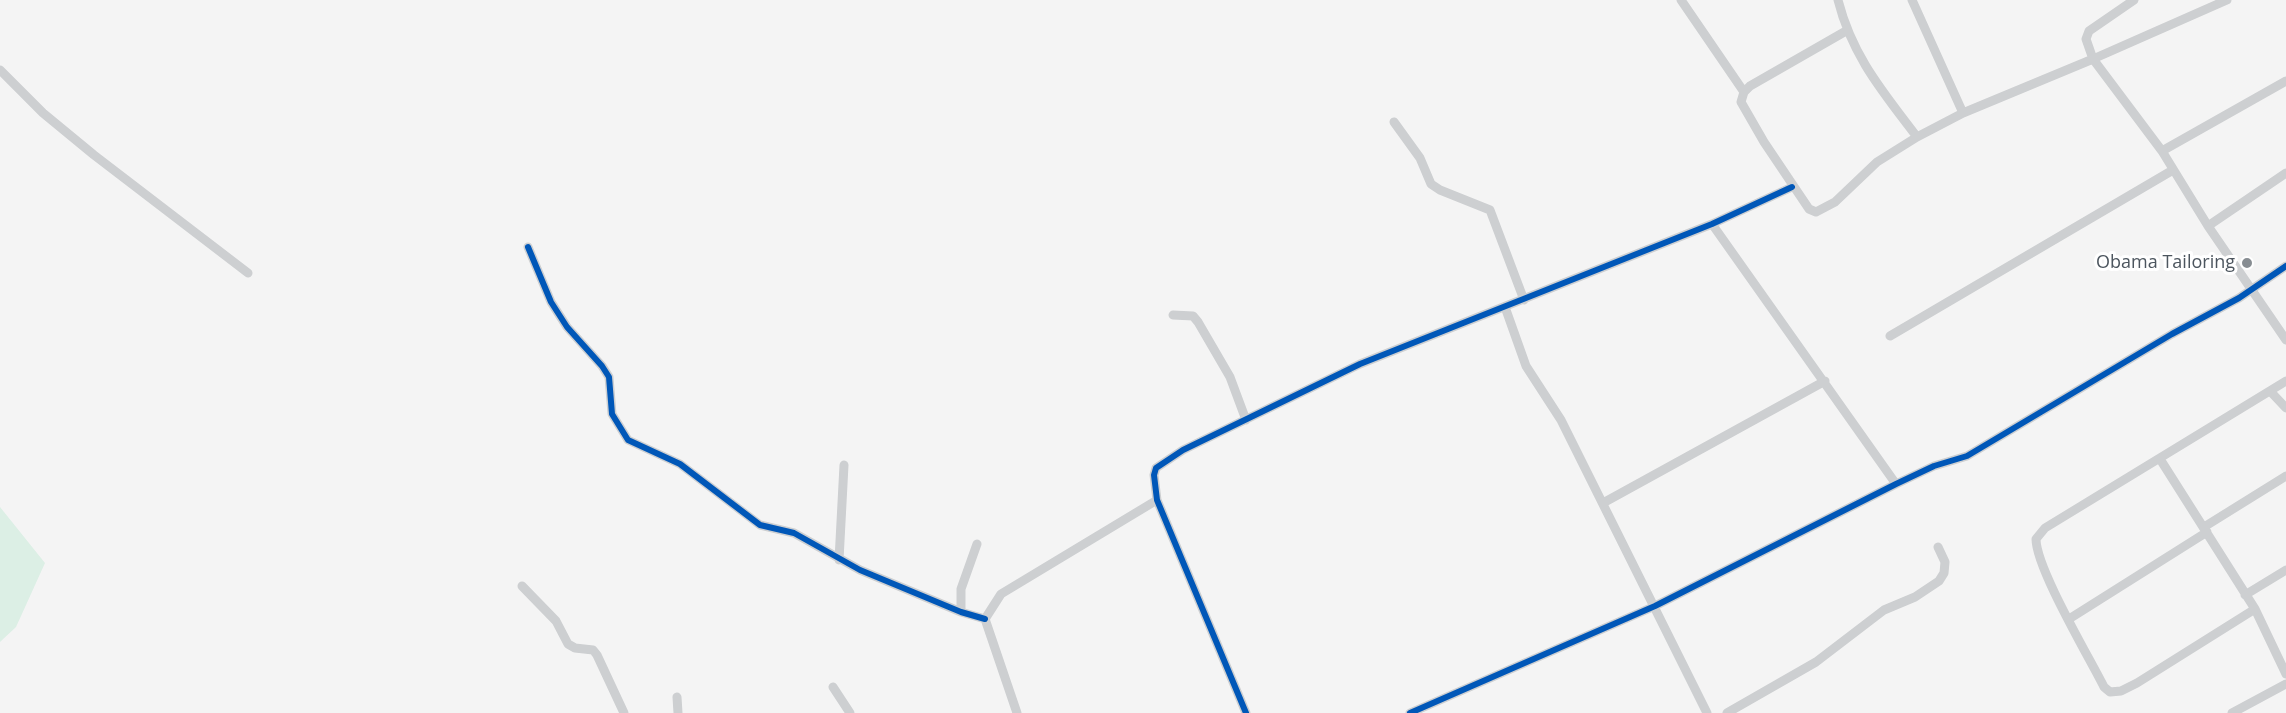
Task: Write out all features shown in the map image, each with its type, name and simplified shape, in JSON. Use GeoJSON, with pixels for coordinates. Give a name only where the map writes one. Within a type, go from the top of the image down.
{"type":"FeatureCollection","features":[{"type":"Feature","properties":{"kind":"street"},"geometry":{"type":"LineString","coordinates":[[1681,0],[1744,92]]}},
{"type":"Feature","properties":{"kind":"street"},"geometry":{"type":"LineString","coordinates":[[1838,0],[1846,31],[1878,86],[1917,137]]}},
{"type":"Feature","properties":{"kind":"street"},"geometry":{"type":"LineString","coordinates":[[1912,0],[1963,113]]}},
{"type":"Feature","properties":{"kind":"street"},"geometry":{"type":"LineString","coordinates":[[2134,0],[2089,31],[2086,39],[2093,59],[2162,151],[2208,226],[2286,340]]}},
{"type":"Feature","properties":{"kind":"street"},"geometry":{"type":"LineString","coordinates":[[1846,31],[1750,86],[1744,92],[1741,102],[1746,114],[1792,187],[1809,209],[1816,212],[1823,210],[1877,162],[1917,137],[1963,113],[2227,0]]}},
{"type":"Feature","properties":{"kind":"street"},"geometry":{"type":"LineString","coordinates":[[0,70],[43,113],[85,148],[248,273]]}},
{"type":"Feature","properties":{"kind":"street"},"geometry":{"type":"LineString","coordinates":[[2162,151],[2286,81]]}},
{"type":"Feature","properties":{"kind":"street"},"geometry":{"type":"LineString","coordinates":[[1394,122],[1420,158],[1431,184],[1440,190],[1490,210],[1524,300]]}},
{"type":"Feature","properties":{"kind":"street"},"geometry":{"type":"LineString","coordinates":[[1890,336],[2173,170]]}},
{"type":"Feature","properties":{"kind":"street"},"geometry":{"type":"LineString","coordinates":[[2208,226],[2286,173]]}},
{"type":"Feature","properties":{"kind":"street"},"geometry":{"type":"LineString","coordinates":[[1246,713],[1157,500],[1154,475],[1156,468],[1183,450],[1360,364],[1712,224],[1792,187]]}},
{"type":"Feature","properties":{"kind":"street"},"geometry":{"type":"LineString","coordinates":[[1712,224],[1896,484]]}},
{"type":"Feature","properties":{"kind":"street"},"geometry":{"type":"LineString","coordinates":[[528,247],[551,302],[563,321],[609,377],[612,414],[628,440],[680,464],[760,525],[794,533],[839,560],[961,612],[985,619]]}},
{"type":"Feature","properties":{"kind":"street"},"geometry":{"type":"LineString","coordinates":[[1410,713],[1655,606],[1896,484],[1934,466],[1967,456],[2251,290],[2286,266]]}},
{"type":"Feature","properties":{"kind":"street"},"geometry":{"type":"LineString","coordinates":[[1504,307],[1526,366],[1561,420],[1707,713]]}},
{"type":"Feature","properties":{"kind":"street"},"geometry":{"type":"LineString","coordinates":[[1173,315],[1193,316],[1198,322],[1230,377],[1246,420]]}},
{"type":"Feature","properties":{"kind":"street"},"geometry":{"type":"LineString","coordinates":[[1603,503],[1825,381]]}},
{"type":"Feature","properties":{"kind":"street"},"geometry":{"type":"LineString","coordinates":[[2255,609],[2137,683],[2121,691],[2110,692],[2104,687],[2069,619],[2038,553],[2036,539],[2045,528],[2286,381]]}},
{"type":"Feature","properties":{"kind":"street"},"geometry":{"type":"LineString","coordinates":[[2270,391],[2286,408]]}},
{"type":"Feature","properties":{"kind":"street"},"geometry":{"type":"LineString","coordinates":[[2160,459],[2255,609],[2286,674]]}},
{"type":"Feature","properties":{"kind":"street"},"geometry":{"type":"LineString","coordinates":[[839,560],[844,465]]}},
{"type":"Feature","properties":{"kind":"street"},"geometry":{"type":"LineString","coordinates":[[2069,619],[2286,476]]}},
{"type":"Feature","properties":{"kind":"street"},"geometry":{"type":"LineString","coordinates":[[985,619],[1001,594],[1157,500]]}},
{"type":"Feature","properties":{"kind":"street"},"geometry":{"type":"LineString","coordinates":[[961,612],[961,589],[977,544]]}},
{"type":"Feature","properties":{"kind":"street"},"geometry":{"type":"LineString","coordinates":[[1727,713],[1816,662],[1846,642],[1884,610],[1915,597],[1939,581],[1944,573],[1945,562],[1938,547]]}},
{"type":"Feature","properties":{"kind":"street"},"geometry":{"type":"LineString","coordinates":[[2245,595],[2286,570]]}},
{"type":"Feature","properties":{"kind":"street"},"geometry":{"type":"LineString","coordinates":[[522,586],[556,621],[568,644],[575,648],[593,650],[624,713]]}},
{"type":"Feature","properties":{"kind":"street"},"geometry":{"type":"LineString","coordinates":[[985,619],[1017,713]]}},
{"type":"Feature","properties":{"kind":"street"},"geometry":{"type":"LineString","coordinates":[[2232,713],[2286,684]]}},
{"type":"Feature","properties":{"kind":"street"},"geometry":{"type":"LineString","coordinates":[[833,687],[850,713]]}},
{"type":"Feature","properties":{"kind":"street"},"geometry":{"type":"LineString","coordinates":[[677,697],[678,713]]}},
{"type":"Feature","properties":{"kind":"green space"},"geometry":{"type":"Polygon","coordinates":[[[0,507],[45,563],[16,627],[0,642],[0,507]]]}},
{"type":"Feature","properties":{"kind":"cycle path"},"geometry":{"type":"LineString","coordinates":[[1246,713],[1157,500],[1154,475],[1156,468],[1183,450],[1360,364],[1712,224],[1792,187]]}},
{"type":"Feature","properties":{"kind":"cycle path"},"geometry":{"type":"LineString","coordinates":[[528,247],[551,302],[567,327],[609,377],[612,414],[628,440],[680,464],[760,525],[794,533],[860,570],[961,612],[985,619]]}},
{"type":"Feature","properties":{"kind":"cycle path"},"geometry":{"type":"LineString","coordinates":[[1410,713],[1655,606],[1896,484],[1934,466],[1967,456],[2172,334],[2239,298],[2286,266]]}},
{"type":"Feature","properties":{"kind":"place","name":"Obama Tailoring"},"geometry":{"type":"Point","coordinates":[2247,263]}}]}
